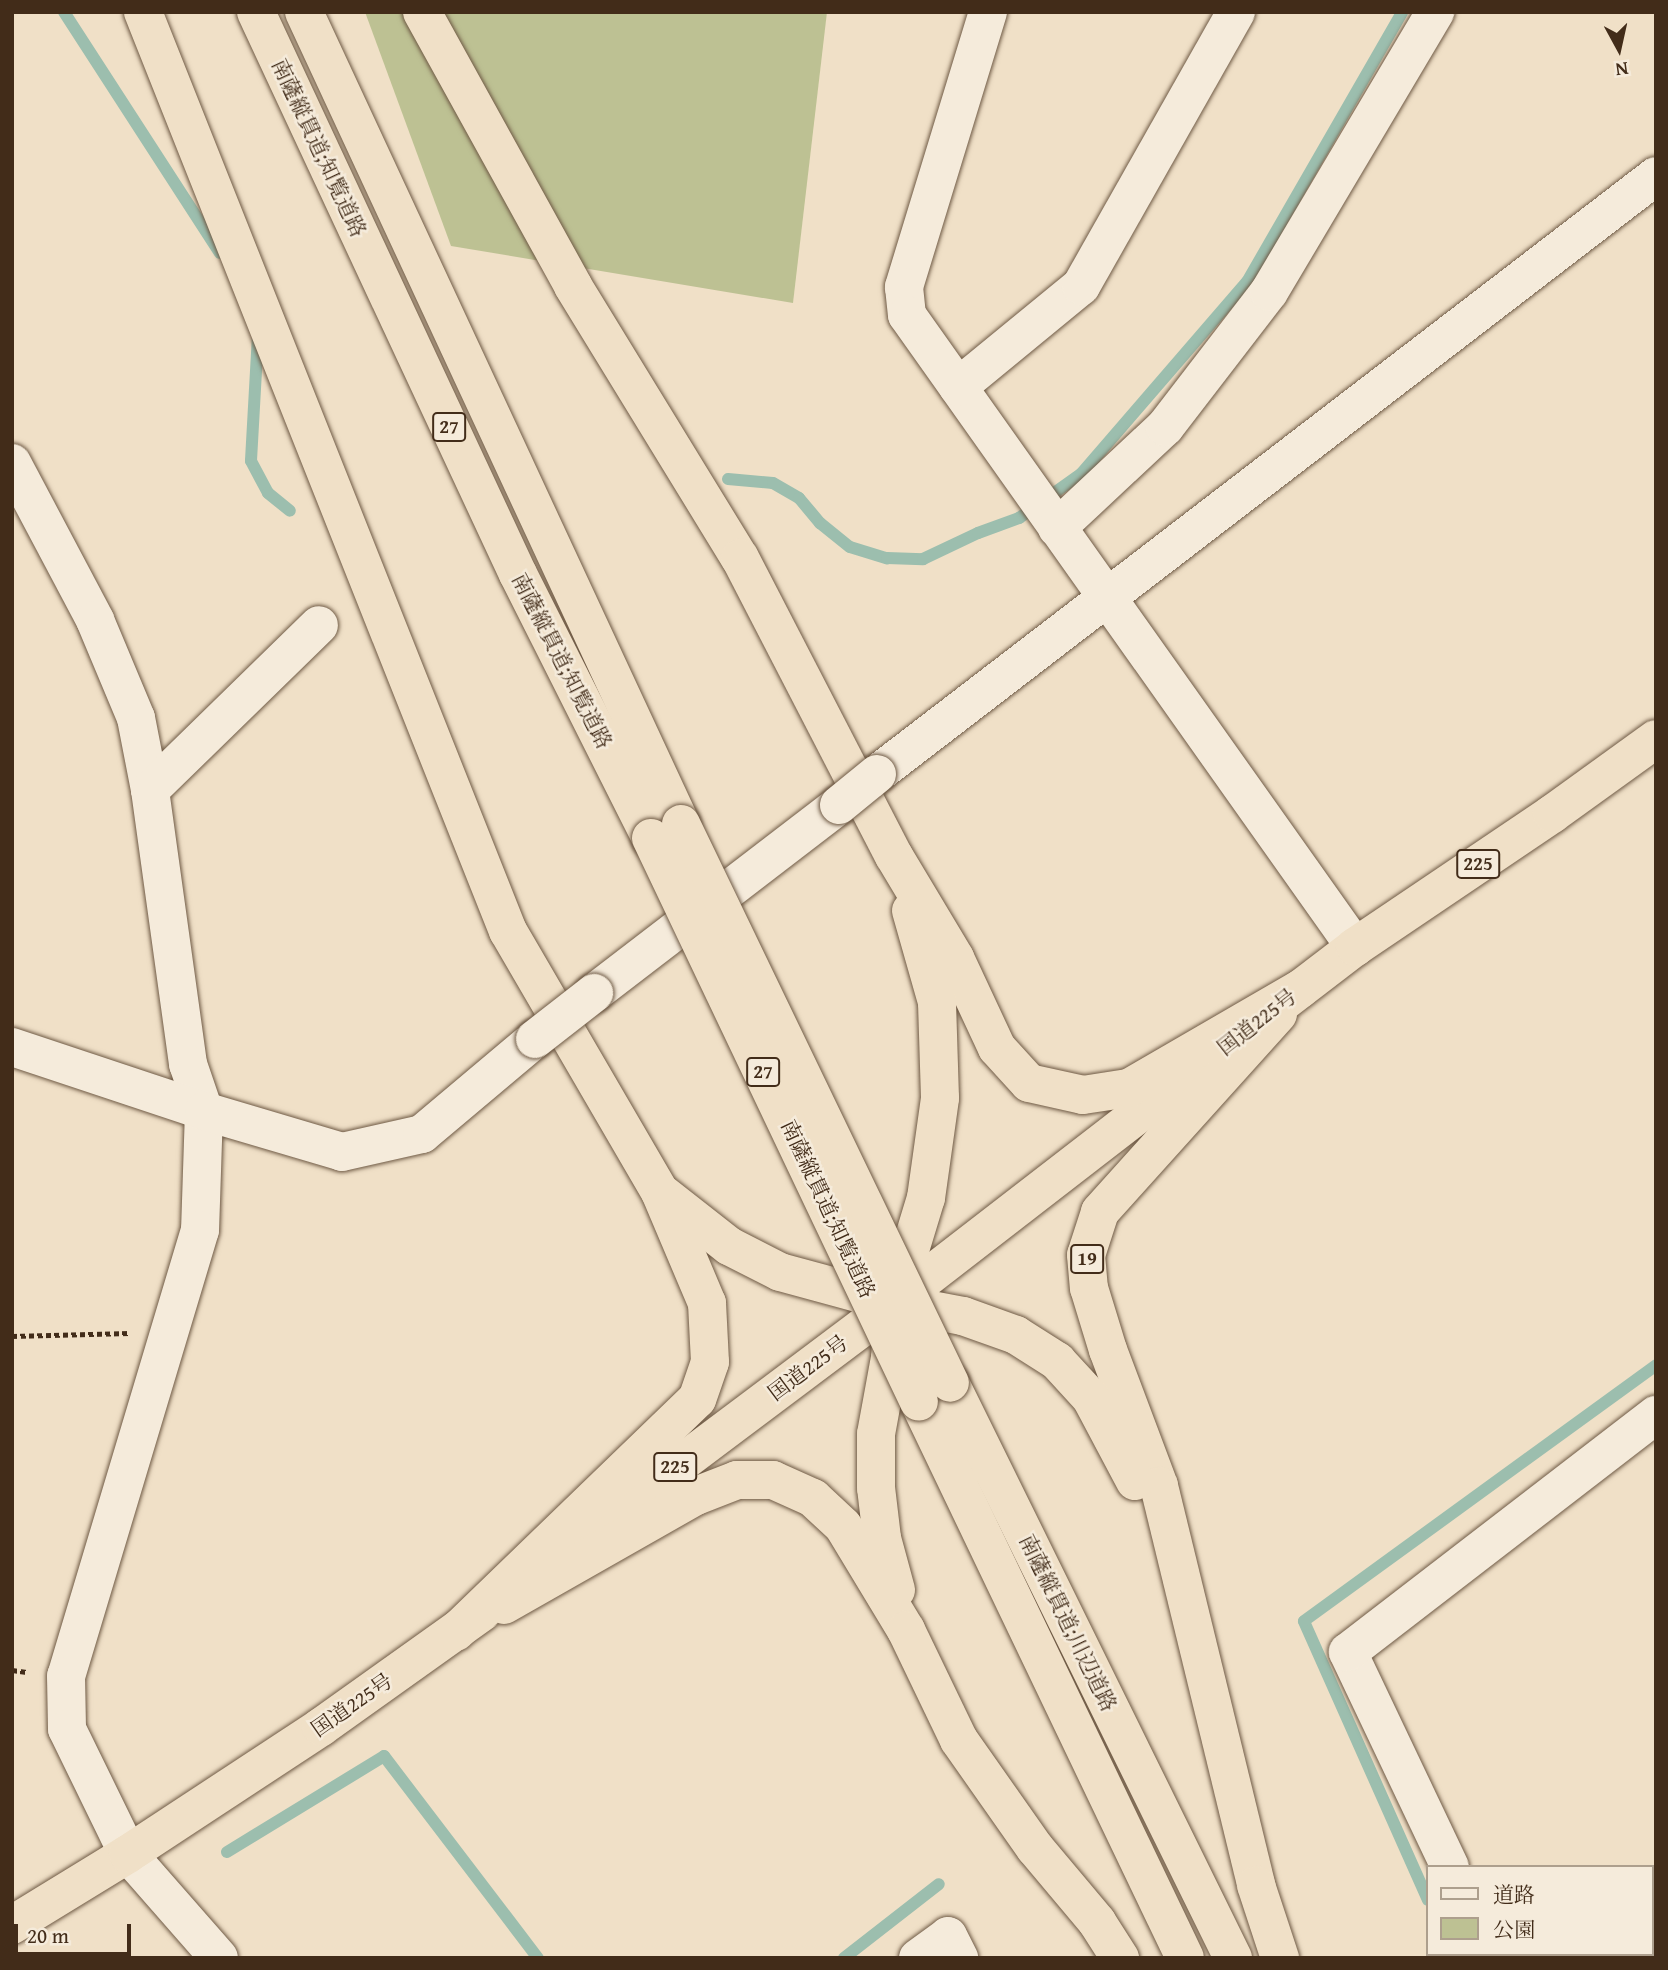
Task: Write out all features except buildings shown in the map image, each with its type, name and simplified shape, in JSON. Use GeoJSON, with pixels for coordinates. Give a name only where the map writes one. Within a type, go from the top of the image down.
{"type":"FeatureCollection","features":[{"type":"Feature","properties":{"kind":"highway"},"geometry":{"type":"LineString","coordinates":[[143,12],[508,931],[660,1192],[707,1303],[710,1362],[697,1399],[456,1632]]}},
{"type":"Feature","properties":{"kind":"highway","name":"南薩縦貫道;知覧道路"},"geometry":{"type":"LineString","coordinates":[[256,12],[518,574],[666,831]]}},
{"type":"Feature","properties":{"kind":"highway","name":"南薩縦貫道;知覧道路"},"geometry":{"type":"LineString","coordinates":[[304,12],[666,831],[891,1299]]}},
{"type":"Feature","properties":{"kind":"highway"},"geometry":{"type":"LineString","coordinates":[[422,12],[573,286],[740,558],[894,856],[955,958],[997,1048],[1029,1083],[1083,1095],[1129,1088],[1300,989]]}},
{"type":"Feature","properties":{"kind":"highway","name":"国道225号"},"geometry":{"type":"LineString","coordinates":[[12,1925],[128,1854],[321,1727],[456,1632],[1355,947],[1552,814],[1656,739]]}},
{"type":"Feature","properties":{"kind":"highway"},"geometry":{"type":"LineString","coordinates":[[894,856],[937,1002],[940,1098],[926,1198],[891,1299],[890,1358],[876,1434],[876,1488],[882,1538],[906,1630]]}},
{"type":"Feature","properties":{"kind":"highway","name":"19"},"geometry":{"type":"LineString","coordinates":[[1280,1958],[1256,1885],[1182,1592],[1159,1486],[1108,1350],[1089,1288],[1086,1255],[1100,1212],[1300,989]]}},
{"type":"Feature","properties":{"kind":"highway"},"geometry":{"type":"LineString","coordinates":[[660,1192],[729,1246],[780,1272],[891,1299]]}},
{"type":"Feature","properties":{"kind":"highway","name":"南薩縦貫道;川辺道路"},"geometry":{"type":"LineString","coordinates":[[891,1299],[1185,1958]]}},
{"type":"Feature","properties":{"kind":"highway","name":"19"},"geometry":{"type":"LineString","coordinates":[[891,1299],[963,1316],[1016,1335],[1057,1361],[1091,1398],[1128,1464],[1182,1592]]}},
{"type":"Feature","properties":{"kind":"highway","name":"南薩縦貫道;川辺道路"},"geometry":{"type":"LineString","coordinates":[[935,1393],[1233,1958]]}},
{"type":"Feature","properties":{"kind":"highway"},"geometry":{"type":"LineString","coordinates":[[456,1632],[696,1496],[737,1480],[773,1480],[813,1498],[844,1527],[906,1630],[959,1740],[1035,1848],[1097,1922],[1120,1958]]}},
{"type":"Feature","properties":{"kind":"street"},"geometry":{"type":"LineString","coordinates":[[988,12],[904,286],[907,315],[1355,947]]}},
{"type":"Feature","properties":{"kind":"street"},"geometry":{"type":"LineString","coordinates":[[958,387],[1081,286],[1236,12]]}},
{"type":"Feature","properties":{"kind":"street"},"geometry":{"type":"LineString","coordinates":[[1045,510],[1165,427],[1269,292],[1434,12]]}},
{"type":"Feature","properties":{"kind":"street"},"geometry":{"type":"LineString","coordinates":[[12,1046],[204,1111],[342,1152],[422,1134],[594,993],[1656,176]]}},
{"type":"Feature","properties":{"kind":"street"},"geometry":{"type":"LineString","coordinates":[[12,463],[95,620],[136,718],[150,790],[188,1063],[204,1111],[200,1230],[66,1676],[67,1729],[128,1854],[219,1958]]}},
{"type":"Feature","properties":{"kind":"street"},"geometry":{"type":"LineString","coordinates":[[150,790],[319,625]]}},
{"type":"Feature","properties":{"kind":"street"},"geometry":{"type":"LineString","coordinates":[[1449,1865],[1348,1652],[1656,1415]]}},
{"type":"Feature","properties":{"kind":"street"},"geometry":{"type":"LineString","coordinates":[[918,1958],[948,1936],[959,1958]]}},
{"type":"Feature","properties":{"kind":"path"},"geometry":{"type":"LineString","coordinates":[[12,1336],[169,1332]]}},
{"type":"Feature","properties":{"kind":"green space"},"geometry":{"type":"Polygon","coordinates":[[[365,12],[827,12],[793,303],[451,246],[365,12]]]}},
{"type":"Feature","properties":{"kind":"waterway"},"geometry":{"type":"LineString","coordinates":[[64,12],[220,253]]}},
{"type":"Feature","properties":{"kind":"waterway"},"geometry":{"type":"LineString","coordinates":[[728,479],[773,483],[799,498],[820,523],[850,547],[887,558],[923,559],[978,533],[1019,518],[1081,474],[1247,282],[1402,12]]}},
{"type":"Feature","properties":{"kind":"waterway"},"geometry":{"type":"LineString","coordinates":[[258,335],[251,461],[268,493],[290,511]]}},
{"type":"Feature","properties":{"kind":"waterway"},"geometry":{"type":"LineString","coordinates":[[1426,1896],[1304,1621],[1656,1365]]}},
{"type":"Feature","properties":{"kind":"waterway"},"geometry":{"type":"LineString","coordinates":[[227,1852],[384,1756],[538,1958]]}},
{"type":"Feature","properties":{"kind":"waterway"},"geometry":{"type":"LineString","coordinates":[[844,1958],[939,1884]]}}]}
